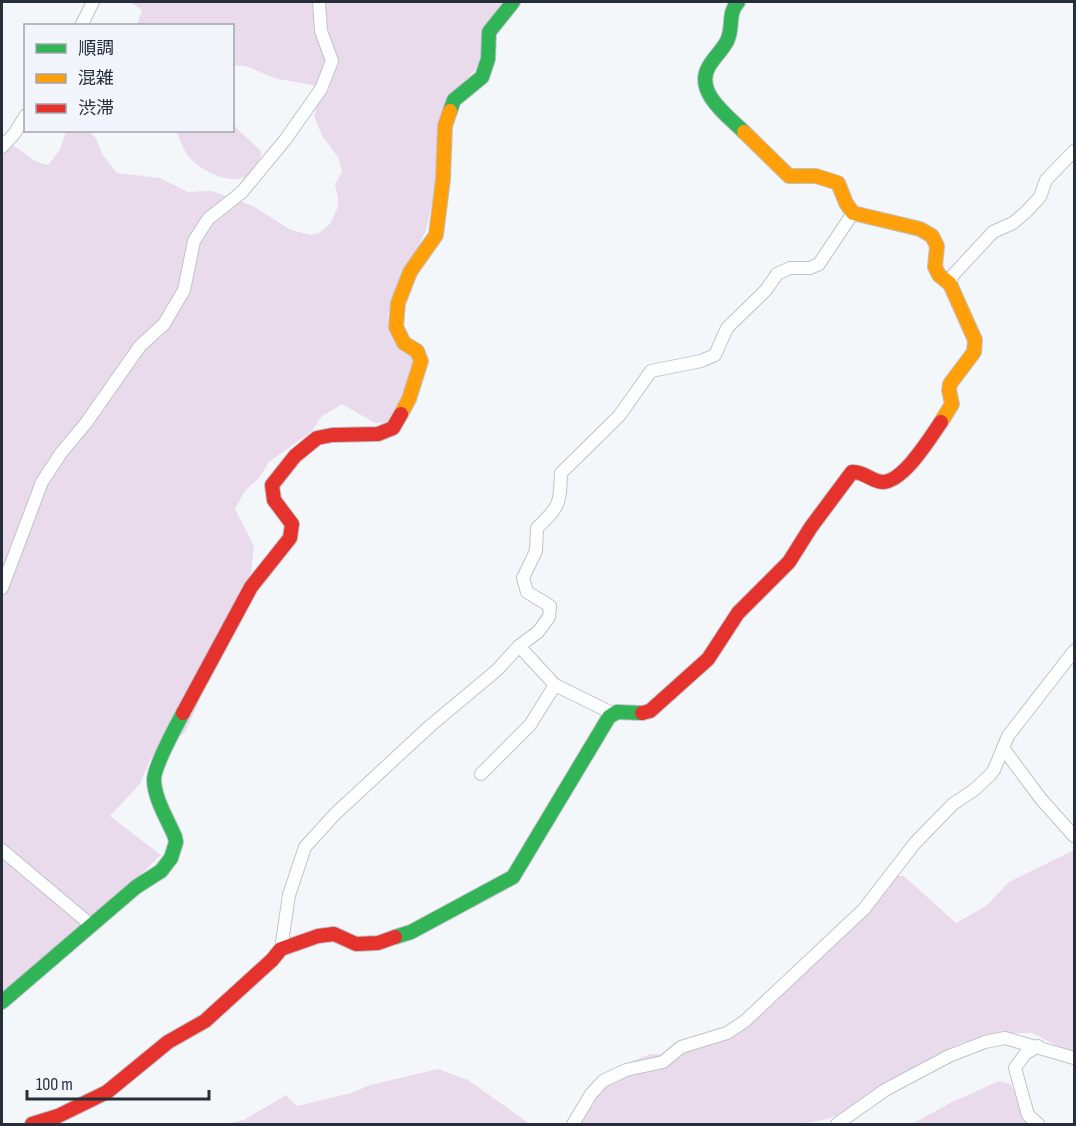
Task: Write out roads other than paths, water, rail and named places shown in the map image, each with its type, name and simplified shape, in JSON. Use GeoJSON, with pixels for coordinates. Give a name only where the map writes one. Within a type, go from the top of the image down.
{"type":"FeatureCollection","features":[{"type":"Feature","properties":{"kind":"street"},"geometry":{"type":"LineString","coordinates":[[82,24],[93,2]]}},
{"type":"Feature","properties":{"kind":"street"},"geometry":{"type":"LineString","coordinates":[[2,588],[42,482],[140,346],[164,324],[184,290],[194,241],[208,219],[242,192],[285,140],[321,89],[332,62],[321,32],[318,2]]}},
{"type":"Feature","properties":{"kind":"street"},"geometry":{"type":"LineString","coordinates":[[2,1002],[136,887],[162,872],[171,858],[176,842],[175,837],[156,793],[153,778],[171,735],[251,587],[290,538],[292,524],[274,500],[272,485],[276,478],[295,456],[317,438],[332,435],[378,434],[388,432],[398,422],[409,399],[421,361],[417,351],[404,343],[396,327],[398,303],[410,272],[436,235],[443,179],[445,126],[454,100],[482,77],[488,59],[489,32],[513,2]]}},
{"type":"Feature","properties":{"kind":"street"},"geometry":{"type":"LineString","coordinates":[[32,1125],[58,1116],[107,1092],[168,1042],[205,1021],[281,949],[318,936],[334,934],[356,944],[378,943],[411,932],[513,877],[609,717],[617,712],[637,714],[650,711],[708,659],[738,613],[789,562],[811,527],[852,472],[860,471],[883,482],[894,480],[925,445],[952,404],[950,384],[974,352],[975,340],[950,284],[939,275],[935,267],[937,246],[932,236],[920,229],[853,213],[838,183],[816,176],[789,176],[712,100],[706,83],[706,71],[727,41],[730,33],[729,14],[738,2]]}},
{"type":"Feature","properties":{"kind":"street"},"geometry":{"type":"LineString","coordinates":[[2,147],[24,118]]}},
{"type":"Feature","properties":{"kind":"street"},"geometry":{"type":"LineString","coordinates":[[950,284],[953,275],[993,231],[1013,222],[1026,212],[1040,197],[1046,180],[1074,152]]}},
{"type":"Feature","properties":{"kind":"street"},"geometry":{"type":"LineString","coordinates":[[281,949],[289,895],[305,847],[335,814],[430,726],[497,670],[519,646],[538,632],[549,617],[550,606],[527,592],[523,578],[536,551],[537,528],[554,512],[560,500],[561,473],[619,416],[651,371],[701,361],[715,355],[727,328],[766,290],[777,274],[790,268],[810,268],[819,264],[853,213]]}},
{"type":"Feature","properties":{"kind":"street"},"geometry":{"type":"LineString","coordinates":[[519,646],[555,685],[614,714]]}},
{"type":"Feature","properties":{"kind":"street"},"geometry":{"type":"LineString","coordinates":[[573,1125],[591,1094],[603,1081],[626,1070],[663,1062],[681,1047],[727,1033],[745,1021],[864,909],[915,843],[953,804],[974,790],[990,775],[1008,736],[1074,651]]}},
{"type":"Feature","properties":{"kind":"street"},"geometry":{"type":"LineString","coordinates":[[481,774],[530,725],[555,685]]}},
{"type":"Feature","properties":{"kind":"street"},"geometry":{"type":"LineString","coordinates":[[1003,747],[1041,799],[1074,837]]}},
{"type":"Feature","properties":{"kind":"street"},"geometry":{"type":"LineString","coordinates":[[2,850],[91,925]]}},
{"type":"Feature","properties":{"kind":"street"},"geometry":{"type":"LineString","coordinates":[[837,1125],[885,1090],[949,1056],[1005,1038],[1074,1058]]}},
{"type":"Feature","properties":{"kind":"street"},"geometry":{"type":"LineString","coordinates":[[1038,1046],[1025,1054],[1015,1068],[1028,1115],[1038,1125]]}}]}
